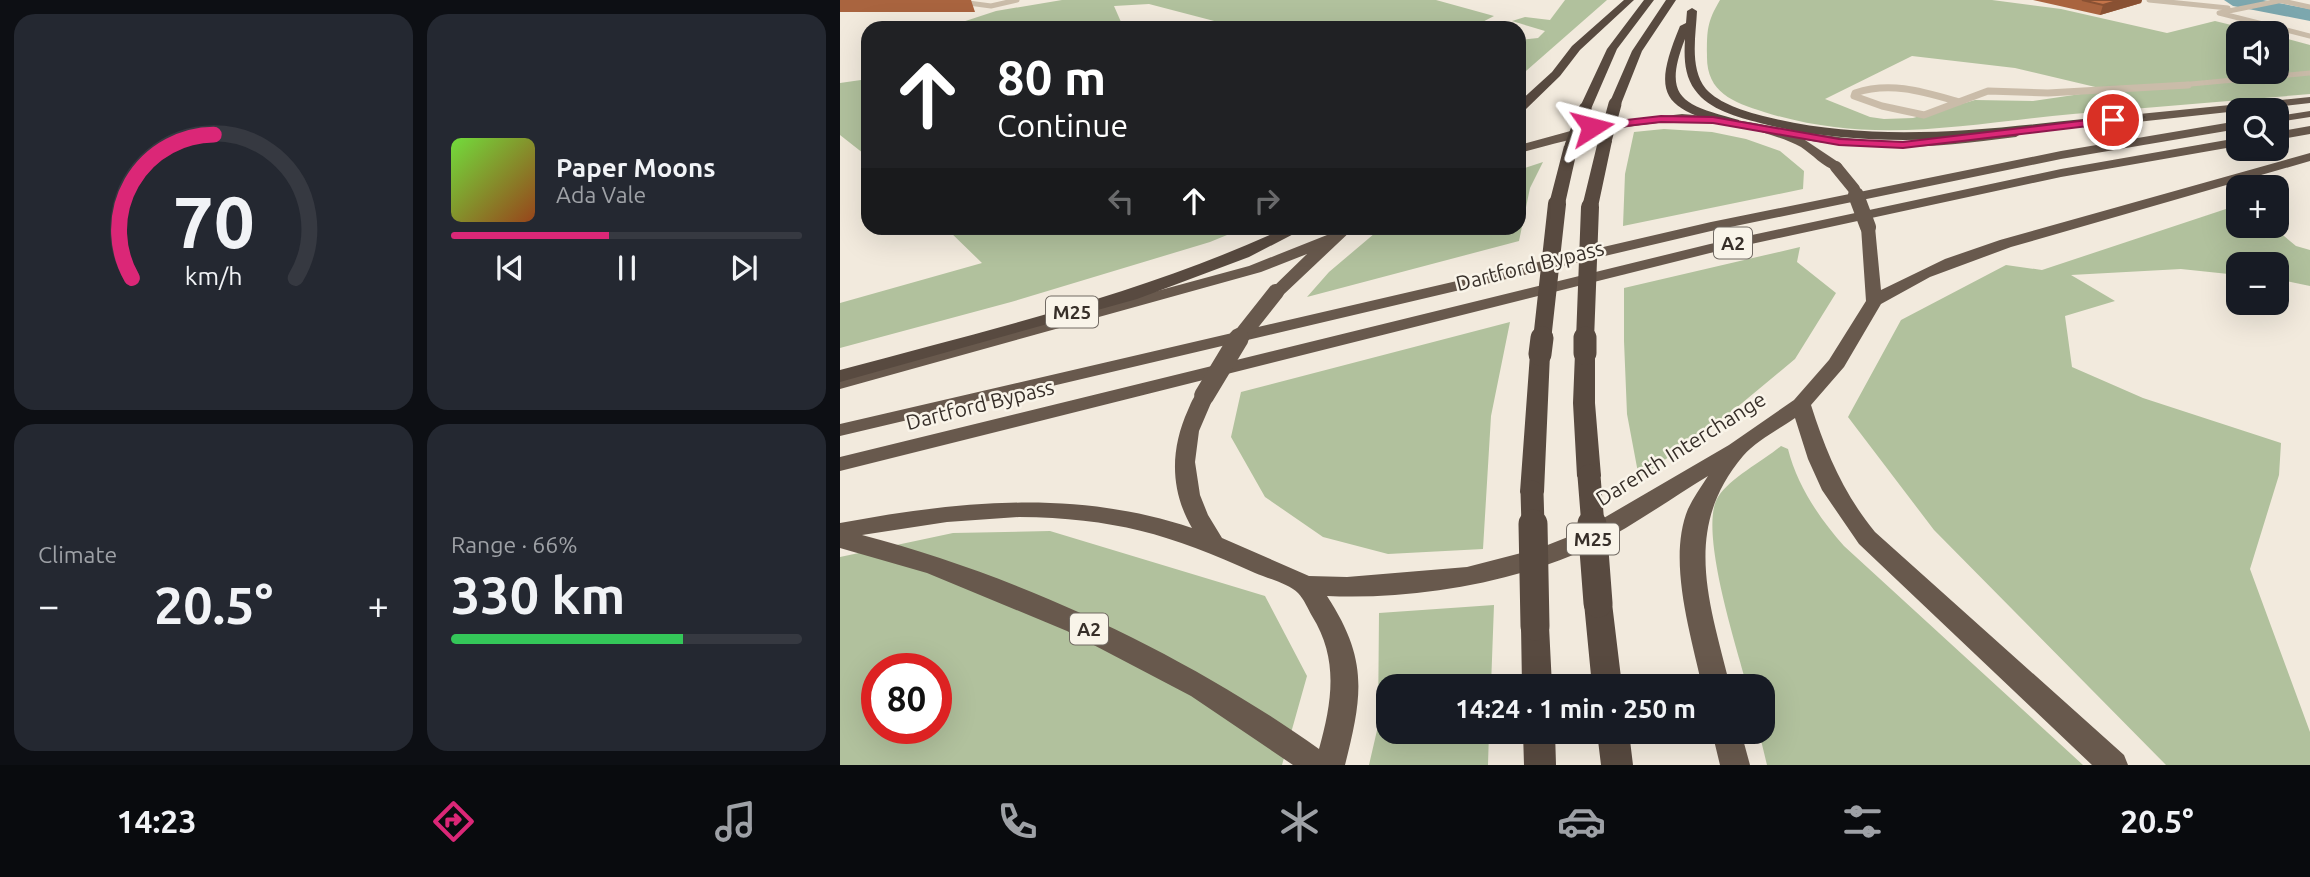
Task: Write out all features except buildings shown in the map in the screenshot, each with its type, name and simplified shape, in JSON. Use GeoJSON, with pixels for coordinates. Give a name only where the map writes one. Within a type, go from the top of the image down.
{"type":"FeatureCollection","features":[{"type":"Feature","properties":{"kind":"highway"},"geometry":{"type":"LineString","coordinates":[[1526,87],[1576,48],[1629,0]]}},
{"type":"Feature","properties":{"kind":"highway"},"geometry":{"type":"LineString","coordinates":[[1537,674],[1532,492],[1540,354],[1557,204],[1571,146],[1612,49],[1649,0]]}},
{"type":"Feature","properties":{"kind":"highway","name":"M25"},"geometry":{"type":"LineString","coordinates":[[1606,674],[1584,403],[1591,206],[1615,104],[1637,51],[1671,0]]}},
{"type":"Feature","properties":{"kind":"highway"},"geometry":{"type":"LineString","coordinates":[[1694,6],[1691,71],[1701,90],[1734,110],[1787,127],[1837,134],[1897,137],[2310,100]]}},
{"type":"Feature","properties":{"kind":"highway"},"geometry":{"type":"LineString","coordinates":[[1694,6],[1677,49],[1669,90],[1674,98],[1690,108],[1734,122],[1839,142],[1912,145],[2140,117]]}},
{"type":"Feature","properties":{"kind":"highway"},"geometry":{"type":"LineString","coordinates":[[1526,102],[1556,74],[1576,48]]}},
{"type":"Feature","properties":{"kind":"highway"},"geometry":{"type":"LineString","coordinates":[[2289,117],[2310,114]]}},
{"type":"Feature","properties":{"kind":"highway"},"geometry":{"type":"LineString","coordinates":[[1526,147],[1592,127],[1627,121],[1689,119],[1734,122]]}},
{"type":"Feature","properties":{"kind":"highway","name":"Dartford Bypass"},"geometry":{"type":"LineString","coordinates":[[840,430],[1626,243],[1979,170],[2226,127]]}},
{"type":"Feature","properties":{"kind":"highway"},"geometry":{"type":"LineString","coordinates":[[1763,129],[1808,146],[1836,167],[1854,189],[1868,227],[1874,301],[1923,273],[1958,260],[2064,226],[2310,157]]}},
{"type":"Feature","properties":{"kind":"highway"},"geometry":{"type":"LineString","coordinates":[[2289,134],[2310,130]]}},
{"type":"Feature","properties":{"kind":"highway","name":"Dartford Bypass"},"geometry":{"type":"LineString","coordinates":[[840,464],[1726,244],[2040,177],[2226,144]]}},
{"type":"Feature","properties":{"kind":"highway","name":"M25"},"geometry":{"type":"LineString","coordinates":[[840,376],[1135,293],[1234,257],[1282,235]]}},
{"type":"Feature","properties":{"kind":"highway"},"geometry":{"type":"LineString","coordinates":[[840,383],[1242,273],[1334,235]]}},
{"type":"Feature","properties":{"kind":"highway"},"geometry":{"type":"LineString","coordinates":[[1214,544],[1197,516],[1189,495],[1184,462],[1189,431],[1204,396],[1247,326],[1276,292],[1337,235]]}},
{"type":"Feature","properties":{"kind":"highway","name":"Darenth Interchange"},"geometry":{"type":"LineString","coordinates":[[840,531],[967,510],[1056,509],[1130,518],[1214,544],[1285,578],[1306,585],[1347,587],[1467,576],[1545,556],[1586,539],[1736,450],[1801,404],[1837,363],[1874,301]]}},
{"type":"Feature","properties":{"kind":"highway"},"geometry":{"type":"LineString","coordinates":[[1801,404],[1814,454],[1847,515],[1860,531],[1890,562],[2113,765]]}},
{"type":"Feature","properties":{"kind":"highway"},"geometry":{"type":"LineString","coordinates":[[1714,674],[1692,561],[1696,521],[1700,509],[1736,450]]}},
{"type":"Feature","properties":{"kind":"highway","name":"A2"},"geometry":{"type":"LineString","coordinates":[[840,538],[939,568],[1086,627],[1191,684],[1317,765]]}},
{"type":"Feature","properties":{"kind":"highway"},"geometry":{"type":"LineString","coordinates":[[1306,585],[1340,644],[1344,670],[1343,705],[1330,765]]}},
{"type":"Feature","properties":{"kind":"highway"},"geometry":{"type":"LineString","coordinates":[[1539,744],[1540,765]]}},
{"type":"Feature","properties":{"kind":"highway"},"geometry":{"type":"LineString","coordinates":[[1614,744],[1617,765]]}},
{"type":"Feature","properties":{"kind":"highway"},"geometry":{"type":"LineString","coordinates":[[1730,744],[1735,765]]}},
{"type":"Feature","properties":{"kind":"lane"},"geometry":{"type":"LineString","coordinates":[[946,0],[966,4],[1028,0]]}},
{"type":"Feature","properties":{"kind":"lane"},"geometry":{"type":"LineString","coordinates":[[2149,0],[2237,9]]}},
{"type":"Feature","properties":{"kind":"lane"},"geometry":{"type":"LineString","coordinates":[[2310,7],[2281,0],[2219,13],[2310,36]]}},
{"type":"Feature","properties":{"kind":"lane"},"geometry":{"type":"LineString","coordinates":[[1959,102],[1893,85],[1868,87],[1854,96],[1913,114],[1935,113],[1987,91],[2048,93],[2141,89],[2310,73]]}},
{"type":"Feature","properties":{"kind":"green space"},"geometry":{"type":"Polygon","coordinates":[[[1062,0],[1436,0],[1494,16],[1484,21],[1214,21],[1149,4],[1114,6],[1121,21],[965,21],[996,11],[1062,0]]]}},
{"type":"Feature","properties":{"kind":"green space"},"geometry":{"type":"Polygon","coordinates":[[[1565,0],[1607,0],[1526,71],[1526,39],[1538,38],[1545,31],[1526,25],[1526,21],[1512,21],[1525,17],[1550,20],[1565,0]]]}},
{"type":"Feature","properties":{"kind":"green space"},"geometry":{"type":"Polygon","coordinates":[[[1720,0],[1992,0],[2061,9],[2167,33],[2215,21],[2226,24],[2226,84],[2289,84],[2289,39],[2310,45],[2310,94],[2226,98],[2226,101],[1918,130],[1843,128],[1764,112],[1723,94],[1716,87],[1708,68],[1710,20],[1720,0]],[[1912,56],[1825,99],[1870,117],[1884,119],[1913,118],[1975,100],[2033,101],[2108,90],[2015,68],[1912,56]]]}},
{"type":"Feature","properties":{"kind":"green space"},"geometry":{"type":"Polygon","coordinates":[[[861,80],[861,152],[840,135],[840,83],[861,80]]]}},
{"type":"Feature","properties":{"kind":"green space"},"geometry":{"type":"Polygon","coordinates":[[[1664,129],[1712,132],[1746,139],[1780,151],[1804,171],[1803,189],[1623,226],[1625,174],[1634,132],[1664,129]]]}},
{"type":"Feature","properties":{"kind":"green space"},"geometry":{"type":"Polygon","coordinates":[[[1543,162],[1530,188],[1526,207],[1526,168],[1543,162]]]}},
{"type":"Feature","properties":{"kind":"green space"},"geometry":{"type":"Polygon","coordinates":[[[2226,209],[2226,238],[2286,238],[2296,246],[2310,250],[2310,286],[2289,282],[2289,252],[2226,252],[2226,274],[2181,269],[2071,275],[2115,301],[2065,316],[2072,367],[2143,398],[2281,443],[2279,475],[2250,569],[2310,732],[2310,765],[2166,765],[1934,530],[1848,417],[1901,320],[2006,265],[2042,270],[2226,209]]]}},
{"type":"Feature","properties":{"kind":"green space"},"geometry":{"type":"Polygon","coordinates":[[[953,235],[1227,235],[1011,302],[840,348],[840,303],[982,263],[953,235]]]}},
{"type":"Feature","properties":{"kind":"green space"},"geometry":{"type":"Polygon","coordinates":[[[1373,235],[1520,235],[1519,241],[1307,297],[1329,272],[1373,235]]]}},
{"type":"Feature","properties":{"kind":"green space"},"geometry":{"type":"Polygon","coordinates":[[[1800,247],[1797,262],[1836,293],[1795,359],[1724,418],[1639,478],[1627,414],[1624,288],[1800,247]]]}},
{"type":"Feature","properties":{"kind":"green space"},"geometry":{"type":"Polygon","coordinates":[[[1510,322],[1491,416],[1483,549],[1388,554],[1323,537],[1265,497],[1231,437],[1241,392],[1510,322]]]}},
{"type":"Feature","properties":{"kind":"green space"},"geometry":{"type":"Polygon","coordinates":[[[1781,446],[1788,449],[1810,500],[1844,546],[2083,765],[1767,765],[1762,744],[1775,744],[1775,674],[1744,674],[1721,589],[1713,535],[1713,513],[1718,497],[1747,470],[1781,446]]]}},
{"type":"Feature","properties":{"kind":"green space"},"geometry":{"type":"Polygon","coordinates":[[[1050,531],[1265,596],[1307,676],[1282,765],[840,765],[840,557],[953,533],[1050,531]]]}},
{"type":"Feature","properties":{"kind":"green space"},"geometry":{"type":"Polygon","coordinates":[[[1494,605],[1491,674],[1378,674],[1379,613],[1494,605]]]}},
{"type":"Feature","properties":{"kind":"green space"},"geometry":{"type":"Polygon","coordinates":[[[1376,735],[1376,744],[1489,744],[1488,765],[1369,765],[1376,735]]]}},
{"type":"Feature","properties":{"kind":"waterway"},"geometry":{"type":"LineString","coordinates":[[2233,0],[2310,15]]}},
{"type":"Feature","properties":{"kind":"route"},"geometry":{"type":"LineString","coordinates":[[1592,127],[1661,119],[1713,120],[1839,142],[1903,145],[2113,120]]}}]}
